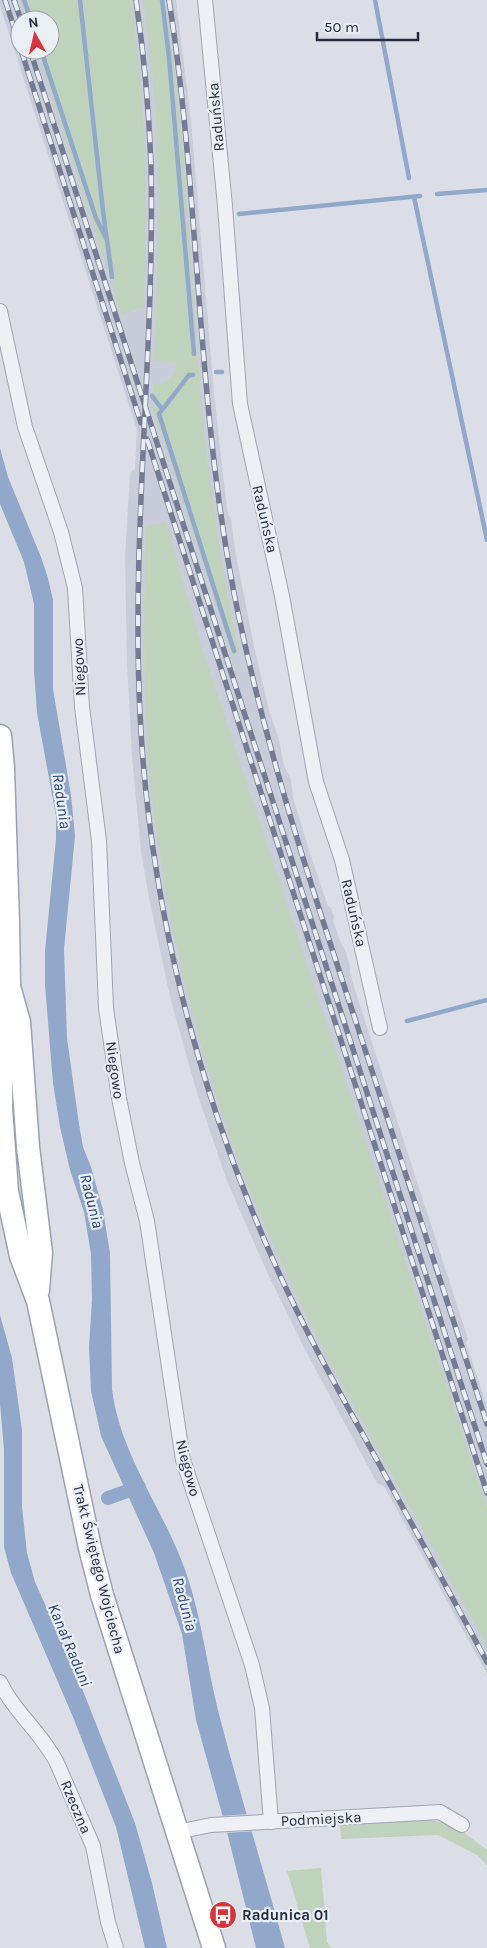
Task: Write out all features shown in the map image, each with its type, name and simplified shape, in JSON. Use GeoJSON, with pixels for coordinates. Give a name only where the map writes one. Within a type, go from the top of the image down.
{"type":"FeatureCollection","features":[{"type":"Feature","properties":{"kind":"main road","name":"Trakt Świętego Wojciecha"},"geometry":{"type":"LineString","coordinates":[[0,736],[3,768],[9,984],[2,1022],[1,1047],[0,1120],[4,1184],[21,1256],[38,1301],[90,1548],[100,1586],[214,1948]]}},
{"type":"Feature","properties":{"kind":"main road","name":"Trakt Świętego Wojciecha"},"geometry":{"type":"LineString","coordinates":[[9,984],[19,1022],[28,1147],[40,1252],[38,1301]]}},
{"type":"Feature","properties":{"kind":"street","name":"Raduńska"},"geometry":{"type":"LineString","coordinates":[[205,0],[225,206],[240,404],[282,596],[316,782],[342,860],[380,1028]]}},
{"type":"Feature","properties":{"kind":"street","name":"Niegowo"},"geometry":{"type":"LineString","coordinates":[[0,311],[25,427],[61,532],[75,588],[82,707],[99,841],[106,1008],[119,1098],[132,1163],[147,1221],[182,1460],[252,1665],[262,1708],[267,1822]]}},
{"type":"Feature","properties":{"kind":"street"},"geometry":{"type":"LineString","coordinates":[[0,1120],[28,1147]]}},
{"type":"Feature","properties":{"kind":"street","name":"Rzeczna"},"geometry":{"type":"LineString","coordinates":[[0,1682],[7,1696],[52,1752],[58,1763],[93,1846],[108,1922],[116,1948]]}},
{"type":"Feature","properties":{"kind":"street","name":"Podmiejska"},"geometry":{"type":"LineString","coordinates":[[177,1832],[210,1825],[440,1812],[462,1825]]}},
{"type":"Feature","properties":{"kind":"shaded area"},"geometry":{"type":"Polygon","coordinates":[[[0,0],[176,0],[191,121],[214,393],[223,476],[228,514],[231,518],[235,550],[254,646],[269,710],[279,740],[284,765],[291,780],[293,797],[310,853],[345,950],[355,990],[468,1339],[466,1343],[487,1406],[487,1674],[384,1486],[377,1483],[304,1348],[266,1270],[227,1181],[197,1093],[170,997],[149,898],[141,851],[132,757],[127,663],[125,557],[130,473],[135,469],[137,430],[17,60],[60,60],[60,10],[10,10],[10,37],[0,6],[0,0]]]}},
{"type":"Feature","properties":{"kind":"green space"},"geometry":{"type":"Polygon","coordinates":[[[20,0],[131,0],[140,74],[146,173],[144,309],[139,308],[122,315],[40,60],[60,60],[60,10],[24,10],[20,0]]]}},
{"type":"Feature","properties":{"kind":"green space"},"geometry":{"type":"Polygon","coordinates":[[[143,0],[165,0],[172,51],[183,153],[205,440],[222,562],[239,652],[232,655],[153,409],[154,384],[163,383],[170,379],[176,368],[176,363],[154,361],[159,188],[153,82],[143,0]]]}},
{"type":"Feature","properties":{"kind":"green space"},"geometry":{"type":"Polygon","coordinates":[[[166,522],[203,651],[487,1507],[487,1647],[312,1327],[261,1217],[239,1162],[202,1048],[173,931],[154,813],[148,754],[144,640],[146,526],[166,522]]]}},
{"type":"Feature","properties":{"kind":"green space"},"geometry":{"type":"Polygon","coordinates":[[[423,1819],[447,1823],[463,1832],[487,1850],[487,1865],[477,1855],[438,1835],[341,1839],[340,1823],[423,1819]]]}},
{"type":"Feature","properties":{"kind":"green space"},"geometry":{"type":"Polygon","coordinates":[[[321,1868],[327,1942],[331,1948],[310,1948],[287,1871],[321,1868]]]}},
{"type":"Feature","properties":{"kind":"water","name":"Radunia"},"geometry":{"type":"Polygon","coordinates":[[[0,448],[8,477],[41,557],[53,600],[53,689],[71,795],[75,836],[64,949],[67,1038],[83,1147],[91,1167],[103,1210],[110,1253],[112,1389],[116,1413],[132,1458],[184,1567],[200,1623],[220,1718],[285,1948],[256,1948],[196,1720],[182,1634],[154,1553],[101,1436],[91,1391],[89,1348],[92,1299],[91,1254],[84,1212],[70,1170],[60,1127],[53,1083],[45,985],[45,951],[56,839],[56,816],[37,713],[34,670],[34,604],[24,562],[0,504],[0,448]]]}},
{"type":"Feature","properties":{"kind":"water"},"geometry":{"type":"Polygon","coordinates":[[[0,1315],[12,1358],[22,1430],[22,1507],[27,1553],[35,1582],[76,1673],[135,1823],[152,1883],[167,1948],[145,1948],[116,1827],[73,1717],[11,1573],[4,1547],[4,1450],[0,1403],[0,1315]]]}},
{"type":"Feature","properties":{"kind":"pier"},"geometry":{"type":"Polygon","coordinates":[[[250,1814],[255,1831],[225,1833],[220,1816],[250,1814]]]}},
{"type":"Feature","properties":{"kind":"waterway"},"geometry":{"type":"LineString","coordinates":[[24,0],[28,10]]}},
{"type":"Feature","properties":{"kind":"waterway"},"geometry":{"type":"LineString","coordinates":[[80,0],[112,277]]}},
{"type":"Feature","properties":{"kind":"waterway"},"geometry":{"type":"LineString","coordinates":[[162,0],[169,57],[194,354]]}},
{"type":"Feature","properties":{"kind":"waterway"},"geometry":{"type":"LineString","coordinates":[[375,0],[409,178]]}},
{"type":"Feature","properties":{"kind":"waterway"},"geometry":{"type":"LineString","coordinates":[[44,60],[96,218],[106,238]]}},
{"type":"Feature","properties":{"kind":"waterway"},"geometry":{"type":"LineString","coordinates":[[437,194],[487,190]]}},
{"type":"Feature","properties":{"kind":"waterway"},"geometry":{"type":"LineString","coordinates":[[239,214],[420,196]]}},
{"type":"Feature","properties":{"kind":"waterway"},"geometry":{"type":"LineString","coordinates":[[414,197],[487,540]]}},
{"type":"Feature","properties":{"kind":"waterway"},"geometry":{"type":"LineString","coordinates":[[216,372],[222,372]]}},
{"type":"Feature","properties":{"kind":"waterway"},"geometry":{"type":"LineString","coordinates":[[193,375],[189,375],[159,414],[234,651]]}},
{"type":"Feature","properties":{"kind":"waterway"},"geometry":{"type":"LineString","coordinates":[[152,396],[162,409]]}},
{"type":"Feature","properties":{"kind":"waterway"},"geometry":{"type":"LineString","coordinates":[[407,1021],[487,1000]]}},
{"type":"Feature","properties":{"kind":"waterway"},"geometry":{"type":"LineString","coordinates":[[108,1498],[139,1487]]}},
{"type":"Feature","properties":{"kind":"railway"},"geometry":{"type":"LineString","coordinates":[[5,0],[10,15]]}},
{"type":"Feature","properties":{"kind":"railway"},"geometry":{"type":"LineString","coordinates":[[14,0],[18,10]]}},
{"type":"Feature","properties":{"kind":"railway"},"geometry":{"type":"LineString","coordinates":[[136,0],[146,82],[151,165],[150,302],[138,577],[140,714],[145,784],[154,855],[166,925],[200,1063],[222,1130],[274,1262],[330,1374],[487,1662]]}},
{"type":"Feature","properties":{"kind":"railway"},"geometry":{"type":"LineString","coordinates":[[169,0],[187,148],[212,445],[234,593],[246,648],[273,757],[305,865],[487,1424]]}},
{"type":"Feature","properties":{"kind":"railway"},"geometry":{"type":"LineString","coordinates":[[24,60],[141,423]]}},
{"type":"Feature","properties":{"kind":"railway"},"geometry":{"type":"LineString","coordinates":[[33,60],[487,1464]]}},
{"type":"Feature","properties":{"kind":"railway"},"geometry":{"type":"LineString","coordinates":[[147,439],[487,1493]]}},
{"type":"Feature","properties":{"kind":"place","name":"Radunica 01"},"geometry":{"type":"Point","coordinates":[223,1915]}},
{"type":"Feature","properties":{"kind":"water label","name":"Kanał Raduni"},"geometry":{"type":"Point","coordinates":[70,1645]}}]}
